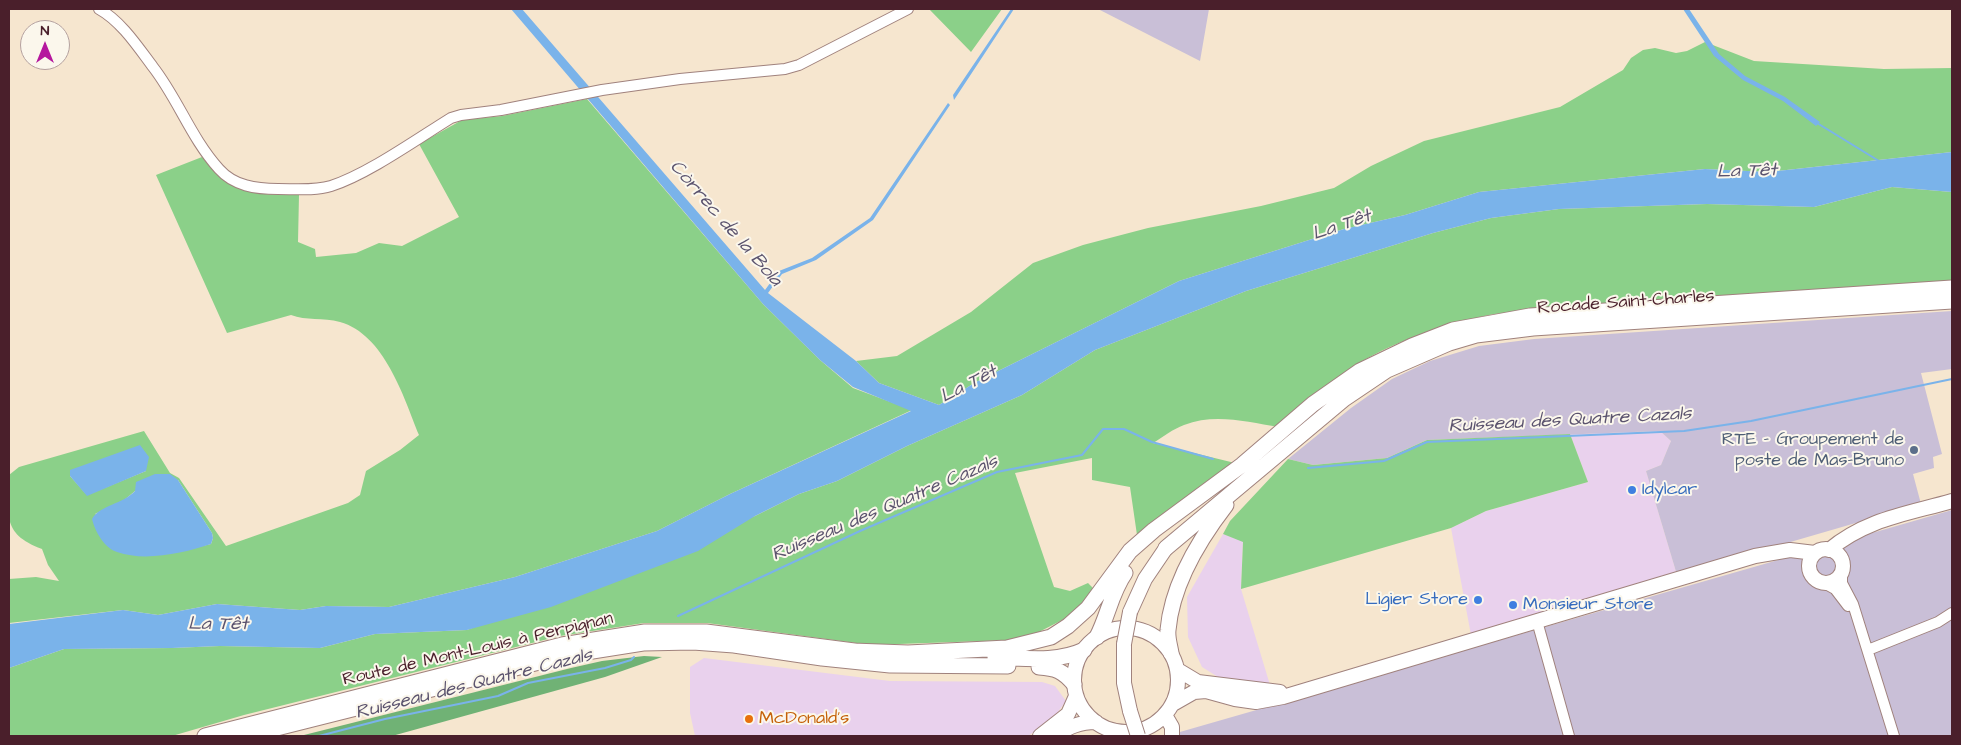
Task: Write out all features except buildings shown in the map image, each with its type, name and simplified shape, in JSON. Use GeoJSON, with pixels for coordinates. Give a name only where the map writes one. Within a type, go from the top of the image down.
{"type":"FeatureCollection","features":[{"type":"Feature","properties":{"kind":"highway","name":"Rocade Saint-Charles"},"geometry":{"type":"LineString","coordinates":[[1395,354],[1454,330],[1530,316],[1952,288]]}},
{"type":"Feature","properties":{"kind":"highway","name":"Rocade Saint-Charles"},"geometry":{"type":"LineString","coordinates":[[1324,416],[1387,370],[1426,351],[1476,335],[1533,328],[1952,301]]}},
{"type":"Feature","properties":{"kind":"highway"},"geometry":{"type":"LineString","coordinates":[[852,651],[908,653],[1007,648],[1051,637],[1068,626],[1088,608],[1130,551],[1154,530],[1242,465],[1313,404],[1350,377],[1395,354]]}},
{"type":"Feature","properties":{"kind":"highway"},"geometry":{"type":"LineString","coordinates":[[1166,548],[1179,531],[1296,428],[1361,375],[1395,354]]}},
{"type":"Feature","properties":{"kind":"highway"},"geometry":{"type":"LineString","coordinates":[[1097,637],[1105,622],[1116,587],[1143,550],[1213,496],[1350,377]]}},
{"type":"Feature","properties":{"kind":"highway"},"geometry":{"type":"LineString","coordinates":[[1166,548],[1324,416]]}},
{"type":"Feature","properties":{"kind":"highway"},"geometry":{"type":"LineString","coordinates":[[1171,653],[1168,632],[1171,612],[1195,549],[1208,527],[1228,502],[1324,416]]}},
{"type":"Feature","properties":{"kind":"highway","name":"Route de Mont-Louis à Perpignan"},"geometry":{"type":"LineString","coordinates":[[205,736],[562,646],[635,633],[706,632],[881,656],[1002,661]]}},
{"type":"Feature","properties":{"kind":"highway","name":"Route de Mont-Louis à Perpignan"},"geometry":{"type":"LineString","coordinates":[[245,736],[566,656],[643,643],[692,642],[734,644],[822,658],[890,665],[1002,661]]}},
{"type":"Feature","properties":{"kind":"highway"},"geometry":{"type":"LineString","coordinates":[[1002,661],[1055,659],[1069,657],[1084,650]]}},
{"type":"Feature","properties":{"kind":"highway"},"geometry":{"type":"LineString","coordinates":[[1002,661],[1058,669],[1066,674],[1075,690]]}},
{"type":"Feature","properties":{"kind":"main road"},"geometry":{"type":"LineString","coordinates":[[1810,569],[1810,563],[1822,551],[1860,528],[1878,520],[1952,501]]}},
{"type":"Feature","properties":{"kind":"main road"},"geometry":{"type":"LineString","coordinates":[[1841,559],[1851,544],[1870,530],[1912,512]]}},
{"type":"Feature","properties":{"kind":"main road"},"geometry":{"type":"LineString","coordinates":[[1138,736],[1124,683],[1124,644],[1130,612],[1145,579],[1166,548]]}},
{"type":"Feature","properties":{"kind":"main road"},"geometry":{"type":"LineString","coordinates":[[1053,736],[1074,724],[1083,722],[1111,730],[1130,732],[1149,726],[1194,692],[1206,691],[1235,699],[1256,702],[1283,696],[1769,553],[1790,550],[1836,552],[1841,559],[1842,574],[1834,581],[1824,583],[1815,578],[1810,569],[1800,562],[1780,557],[1716,569]]}},
{"type":"Feature","properties":{"kind":"main road"},"geometry":{"type":"LineString","coordinates":[[1040,736],[1068,714],[1075,690],[1078,660],[1084,650],[1097,637],[1112,630],[1137,629],[1153,635],[1171,653],[1178,670],[1177,694],[1169,710],[1172,736]]}},
{"type":"Feature","properties":{"kind":"main road"},"geometry":{"type":"LineString","coordinates":[[1178,670],[1198,682],[1215,686],[1281,692],[1302,689]]}},
{"type":"Feature","properties":{"kind":"main road"},"geometry":{"type":"LineString","coordinates":[[1075,690],[1084,710],[1102,728]]}},
{"type":"Feature","properties":{"kind":"street"},"geometry":{"type":"LineString","coordinates":[[99,9],[117,23],[164,80],[203,150],[220,171],[233,180],[249,187],[296,189],[332,185],[371,166],[451,118],[461,115],[502,110],[602,90],[680,79],[785,69],[799,65],[908,9]]}},
{"type":"Feature","properties":{"kind":"street"},"geometry":{"type":"LineString","coordinates":[[1842,574],[1842,583],[1853,604],[1894,736]]}},
{"type":"Feature","properties":{"kind":"street"},"geometry":{"type":"LineString","coordinates":[[1824,583],[1835,589],[1855,613]]}},
{"type":"Feature","properties":{"kind":"street"},"geometry":{"type":"LineString","coordinates":[[1868,650],[1938,622],[1952,613]]}},
{"type":"Feature","properties":{"kind":"street"},"geometry":{"type":"LineString","coordinates":[[1537,621],[1569,736]]}},
{"type":"Feature","properties":{"kind":"shaded area"},"geometry":{"type":"Polygon","coordinates":[[[1098,9],[1209,9],[1200,61],[1098,9]]]}},
{"type":"Feature","properties":{"kind":"shaded area"},"geometry":{"type":"Polygon","coordinates":[[[1952,311],[1952,369],[1921,373],[1942,454],[1933,457],[1934,468],[1913,474],[1921,504],[1677,575],[1646,471],[1661,465],[1671,441],[1660,431],[1427,440],[1387,458],[1313,465],[1288,459],[1351,408],[1392,379],[1430,361],[1479,346],[1534,339],[1952,311]]]}},
{"type":"Feature","properties":{"kind":"shaded area"},"geometry":{"type":"Polygon","coordinates":[[[1660,431],[1671,441],[1661,465],[1646,471],[1677,575],[1471,635],[1451,528],[1486,511],[1588,482],[1570,434],[1660,431]]]}},
{"type":"Feature","properties":{"kind":"shaded area"},"geometry":{"type":"Polygon","coordinates":[[[1952,510],[1952,736],[1166,736],[1952,510]]]}},
{"type":"Feature","properties":{"kind":"shaded area"},"geometry":{"type":"Polygon","coordinates":[[[1223,534],[1243,541],[1241,589],[1270,685],[1226,682],[1202,667],[1188,637],[1187,597],[1223,534]]]}},
{"type":"Feature","properties":{"kind":"shaded area"},"geometry":{"type":"Polygon","coordinates":[[[704,658],[890,681],[1042,682],[1055,686],[1066,701],[1052,720],[1028,736],[695,736],[690,713],[690,667],[704,658]]]}},
{"type":"Feature","properties":{"kind":"green space"},"geometry":{"type":"Polygon","coordinates":[[[929,9],[1002,9],[971,52],[929,9]]]}},
{"type":"Feature","properties":{"kind":"green space"},"geometry":{"type":"Polygon","coordinates":[[[1705,42],[1754,61],[1884,69],[1952,68],[1952,152],[1768,172],[1705,169],[1479,192],[1405,215],[1344,229],[1179,281],[976,382],[939,405],[879,383],[856,361],[897,356],[971,312],[1033,263],[1083,245],[1148,228],[1261,206],[1334,188],[1371,166],[1424,141],[1560,107],[1623,70],[1631,58],[1643,50],[1655,48],[1676,53],[1687,51],[1705,42]]]}},
{"type":"Feature","properties":{"kind":"green space"},"geometry":{"type":"Polygon","coordinates":[[[587,99],[763,304],[820,360],[853,388],[912,410],[730,494],[657,531],[515,577],[389,607],[326,606],[300,610],[217,604],[158,615],[123,610],[9,623],[9,579],[36,577],[59,581],[48,565],[42,549],[19,536],[13,529],[10,521],[8,511],[9,475],[19,467],[144,431],[170,473],[179,478],[226,546],[348,503],[360,495],[366,471],[400,450],[419,435],[407,403],[390,369],[369,339],[355,329],[340,322],[291,315],[227,333],[156,175],[202,157],[224,179],[244,190],[256,193],[299,195],[298,242],[315,249],[316,257],[356,253],[379,243],[402,246],[459,217],[419,144],[462,120],[502,116],[587,99]],[[146,471],[70,476],[87,495],[146,471]],[[178,480],[135,491],[123,501],[95,514],[171,553],[211,544],[212,533],[178,480]]]}},
{"type":"Feature","properties":{"kind":"green space"},"geometry":{"type":"Polygon","coordinates":[[[1892,187],[1952,192],[1952,282],[1494,314],[1452,324],[1391,346],[1353,367],[1320,390],[1279,427],[1219,419],[1196,421],[1172,431],[1153,443],[1235,463],[1137,535],[1130,487],[1092,480],[1092,458],[1015,473],[1054,587],[1070,591],[1088,583],[1095,590],[1070,616],[1037,633],[1011,640],[871,645],[707,623],[644,623],[560,636],[244,715],[172,736],[9,736],[9,668],[64,649],[220,646],[320,648],[375,634],[467,630],[755,516],[799,494],[837,481],[907,446],[1022,395],[1095,350],[1246,291],[1433,233],[1491,218],[1559,209],[1707,204],[1814,207],[1892,187]]]}},
{"type":"Feature","properties":{"kind":"green space"},"geometry":{"type":"Polygon","coordinates":[[[1570,434],[1588,482],[1486,511],[1451,528],[1241,589],[1243,542],[1223,534],[1230,521],[1288,459],[1313,465],[1387,458],[1427,440],[1570,434]]]}},
{"type":"Feature","properties":{"kind":"green space"},"geometry":{"type":"Polygon","coordinates":[[[644,656],[662,657],[605,677],[392,736],[300,736],[571,668],[602,661],[644,656]]]}},
{"type":"Feature","properties":{"kind":"water","name":"La Têt"},"geometry":{"type":"Polygon","coordinates":[[[511,9],[522,9],[765,290],[779,271],[812,258],[870,218],[948,103],[950,105],[873,220],[816,260],[782,274],[768,293],[856,361],[879,383],[939,405],[976,382],[1179,281],[1344,229],[1405,215],[1479,192],[1705,169],[1768,172],[1952,152],[1952,192],[1892,187],[1814,207],[1707,204],[1559,209],[1491,218],[1433,233],[1246,291],[1095,350],[1022,395],[907,446],[837,481],[799,494],[755,516],[698,551],[551,607],[467,630],[375,634],[320,648],[220,646],[64,649],[9,668],[9,624],[123,610],[158,615],[217,604],[300,610],[326,606],[389,607],[515,577],[657,531],[730,494],[911,411],[853,387],[820,360],[763,304],[511,9]]]}},
{"type":"Feature","properties":{"kind":"water"},"geometry":{"type":"Polygon","coordinates":[[[1011,9],[1014,9],[954,100],[953,95],[1011,9]]]}},
{"type":"Feature","properties":{"kind":"water"},"geometry":{"type":"Polygon","coordinates":[[[1683,9],[1689,9],[1719,54],[1745,76],[1785,97],[1820,122],[1816,126],[1783,101],[1743,80],[1714,56],[1683,9]]]}},
{"type":"Feature","properties":{"kind":"water"},"geometry":{"type":"Polygon","coordinates":[[[140,445],[149,457],[146,471],[87,496],[70,476],[70,470],[140,445]]]}},
{"type":"Feature","properties":{"kind":"water"},"geometry":{"type":"Polygon","coordinates":[[[155,474],[170,474],[178,480],[212,533],[211,544],[177,553],[140,556],[117,552],[104,543],[95,529],[92,519],[106,507],[124,499],[135,491],[136,482],[155,474]]]}},
{"type":"Feature","properties":{"kind":"waterway"},"geometry":{"type":"LineString","coordinates":[[1817,123],[1879,161]]}},
{"type":"Feature","properties":{"kind":"waterway","name":"Ruisseau des Quatre Cazals"},"geometry":{"type":"LineString","coordinates":[[1308,468],[1384,461],[1427,442],[1684,431],[1751,421],[1952,379]]}},
{"type":"Feature","properties":{"kind":"waterway","name":"Ruisseau des Quatre Cazals"},"geometry":{"type":"LineString","coordinates":[[678,616],[860,531],[997,472],[1082,455],[1103,429],[1124,429],[1152,442],[1213,459]]}},
{"type":"Feature","properties":{"kind":"waterway","name":"Ruisseau des Quatre Cazals"},"geometry":{"type":"LineString","coordinates":[[319,736],[385,719],[498,696],[528,683],[605,668],[631,660],[634,657]]}},
{"type":"Feature","properties":{"kind":"place","name":"RTE - Groupement de poste de Mas-Bruno"},"geometry":{"type":"Point","coordinates":[1914,450]}},
{"type":"Feature","properties":{"kind":"place","name":"Idylcar"},"geometry":{"type":"Point","coordinates":[1632,490]}},
{"type":"Feature","properties":{"kind":"place","name":"Ligier Store"},"geometry":{"type":"Point","coordinates":[1478,600]}},
{"type":"Feature","properties":{"kind":"place","name":"Monsieur Store"},"geometry":{"type":"Point","coordinates":[1513,605]}},
{"type":"Feature","properties":{"kind":"place","name":"McDonald's"},"geometry":{"type":"Point","coordinates":[749,719]}},
{"type":"Feature","properties":{"kind":"water label","name":"Còrrec de la Bola"},"geometry":{"type":"Point","coordinates":[725,224]}}]}
